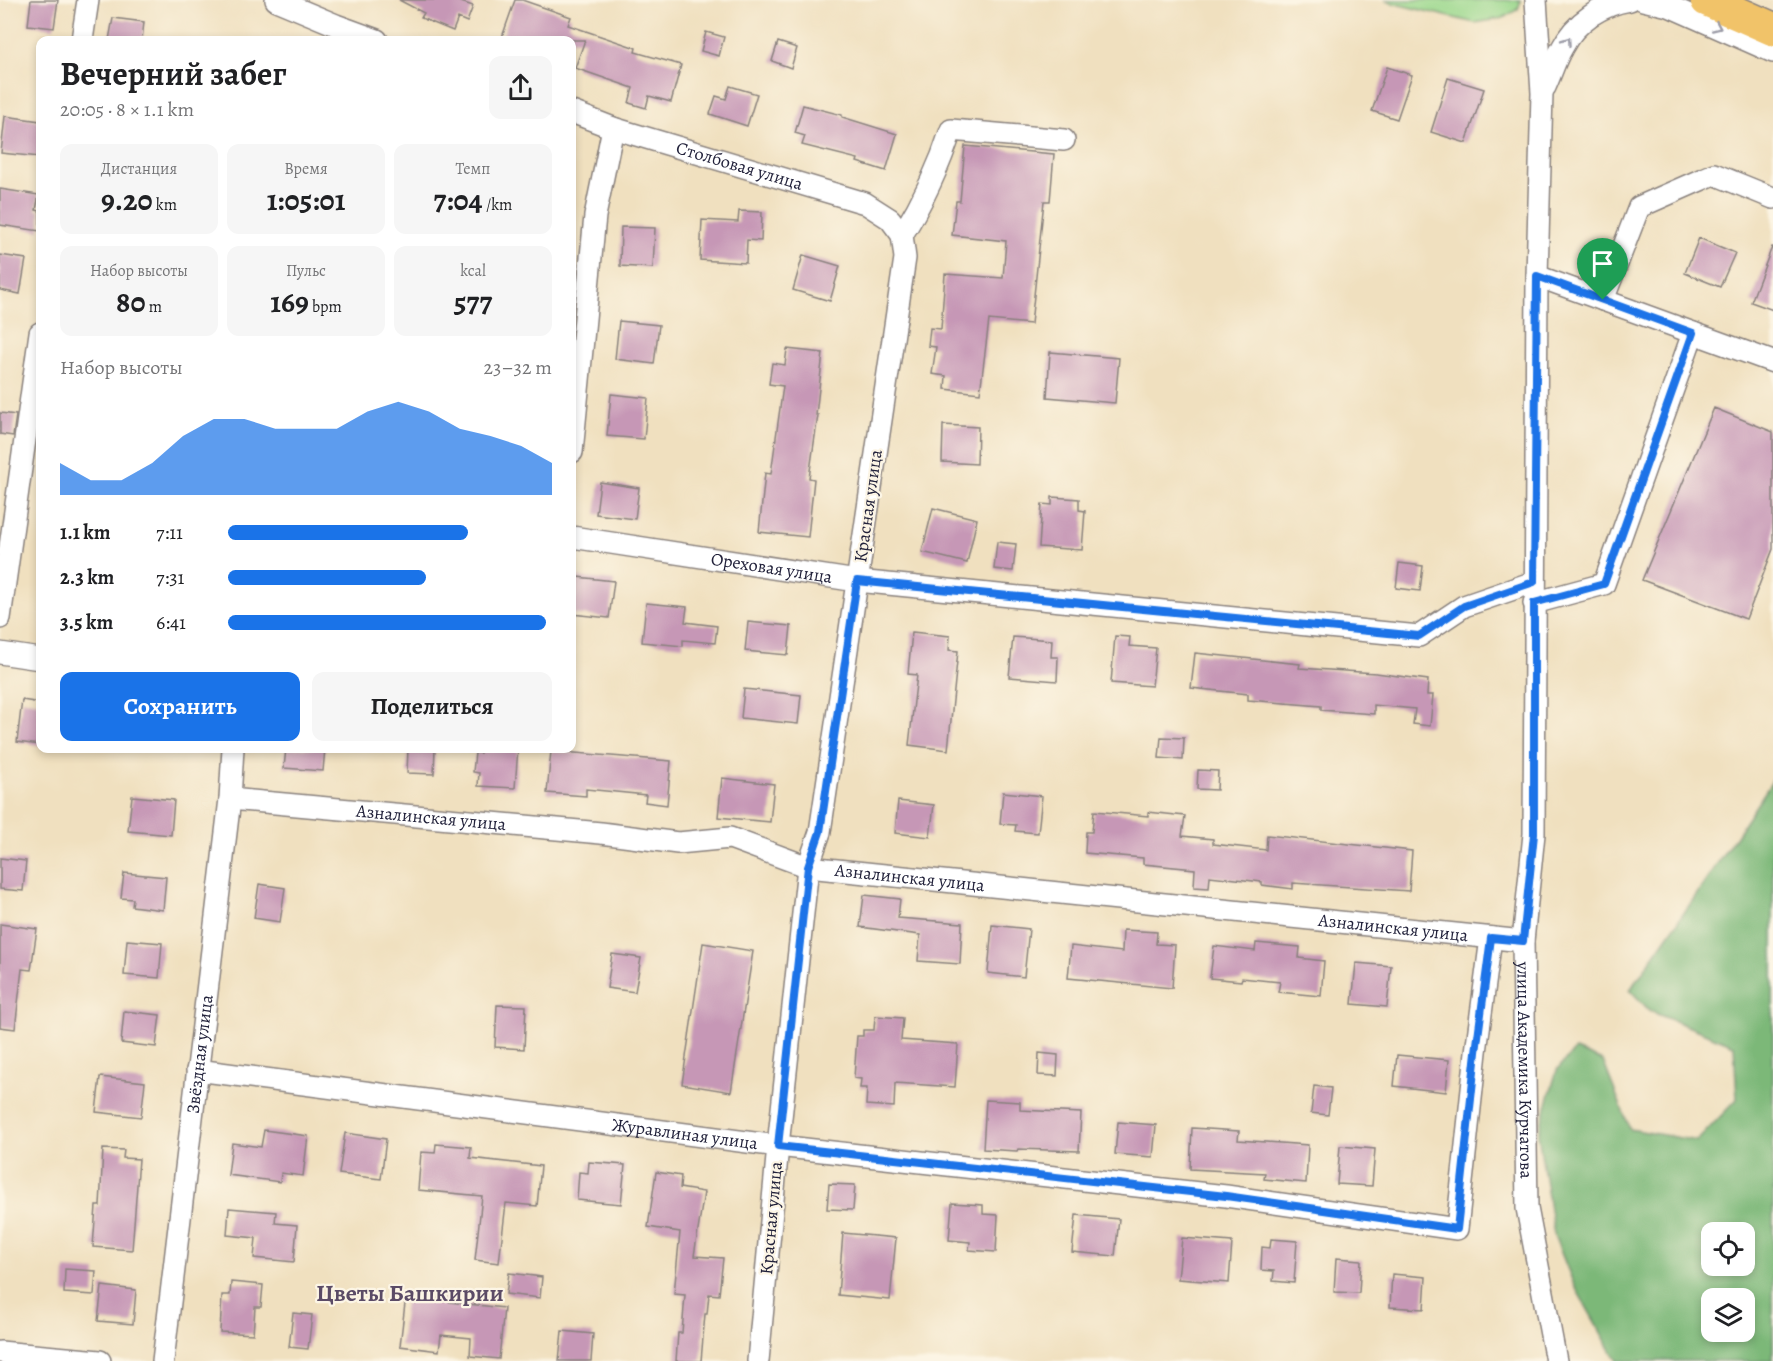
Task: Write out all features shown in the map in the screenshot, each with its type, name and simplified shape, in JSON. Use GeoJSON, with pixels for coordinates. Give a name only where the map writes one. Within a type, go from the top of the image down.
{"type":"FeatureCollection","features":[{"type":"Feature","properties":{"kind":"highway"},"geometry":{"type":"LineString","coordinates":[[1707,0],[1773,29]]}},
{"type":"Feature","properties":{"kind":"street"},"geometry":{"type":"LineString","coordinates":[[83,36],[88,0]]}},
{"type":"Feature","properties":{"kind":"street"},"geometry":{"type":"LineString","coordinates":[[276,0],[335,33],[353,36]]}},
{"type":"Feature","properties":{"kind":"street","name":"улица Академика Курчатова"},"geometry":{"type":"LineString","coordinates":[[1536,0],[1542,93],[1537,276],[1534,834],[1523,941],[1527,1208],[1556,1361]]}},
{"type":"Feature","properties":{"kind":"street"},"geometry":{"type":"LineString","coordinates":[[1542,93],[1562,46],[1573,32],[1589,16],[1606,6],[1630,0]]}},
{"type":"Feature","properties":{"kind":"street"},"geometry":{"type":"LineString","coordinates":[[1643,0],[1669,6],[1773,52]]}},
{"type":"Feature","properties":{"kind":"street","name":"Столбовая улица"},"geometry":{"type":"LineString","coordinates":[[576,114],[613,128],[865,203],[890,219],[902,235]]}},
{"type":"Feature","properties":{"kind":"street"},"geometry":{"type":"LineString","coordinates":[[576,411],[595,216],[613,128]]}},
{"type":"Feature","properties":{"kind":"street"},"geometry":{"type":"LineString","coordinates":[[902,235],[928,190],[943,157],[951,130],[1064,140]]}},
{"type":"Feature","properties":{"kind":"street"},"geometry":{"type":"LineString","coordinates":[[1603,300],[1639,207],[1714,174],[1773,198]]}},
{"type":"Feature","properties":{"kind":"street","name":"Красная улица"},"geometry":{"type":"LineString","coordinates":[[758,1361],[808,867],[820,832],[905,258],[902,235]]}},
{"type":"Feature","properties":{"kind":"street"},"geometry":{"type":"LineString","coordinates":[[1537,276],[1773,362]]}},
{"type":"Feature","properties":{"kind":"street","name":"Ореховая улица"},"geometry":{"type":"LineString","coordinates":[[576,538],[857,581],[1419,636],[1464,606],[1534,592],[1604,584],[1693,333]]}},
{"type":"Feature","properties":{"kind":"street"},"geometry":{"type":"LineString","coordinates":[[0,618],[36,362]]}},
{"type":"Feature","properties":{"kind":"street"},"geometry":{"type":"LineString","coordinates":[[0,653],[36,658]]}},
{"type":"Feature","properties":{"kind":"street","name":"Звёздная улица"},"geometry":{"type":"LineString","coordinates":[[163,1361],[230,799],[233,753]]}},
{"type":"Feature","properties":{"kind":"street","name":"Азналинская улица"},"geometry":{"type":"LineString","coordinates":[[230,799],[601,833],[678,843],[729,838],[808,867],[1523,941]]}},
{"type":"Feature","properties":{"kind":"street","name":"Журавлиная улица"},"geometry":{"type":"LineString","coordinates":[[197,1070],[778,1146],[1226,1196],[1457,1229],[1491,938]]}},
{"type":"Feature","properties":{"kind":"street"},"geometry":{"type":"LineString","coordinates":[[0,1352],[100,1361]]}},
{"type":"Feature","properties":{"kind":"green space"},"geometry":{"type":"Polygon","coordinates":[[[1385,0],[1521,0],[1518,9],[1503,18],[1475,23],[1385,0]]]}},
{"type":"Feature","properties":{"kind":"green space"},"geometry":{"type":"Polygon","coordinates":[[[1773,780],[1773,1361],[1617,1361],[1574,1285],[1554,1235],[1538,1134],[1557,1070],[1575,1050],[1603,1061],[1630,1129],[1697,1141],[1737,1099],[1734,1045],[1650,1011],[1630,990],[1773,780]]]}},
{"type":"Feature","properties":{"kind":"building"},"geometry":{"type":"Polygon","coordinates":[[[31,0],[58,0],[54,28],[28,25],[31,0]]]}},
{"type":"Feature","properties":{"kind":"building"},"geometry":{"type":"Polygon","coordinates":[[[399,0],[455,0],[473,6],[467,22],[458,18],[453,31],[421,18],[424,13],[399,0]]]}},
{"type":"Feature","properties":{"kind":"building"},"geometry":{"type":"Polygon","coordinates":[[[515,0],[522,0],[571,17],[568,25],[636,48],[635,52],[681,65],[671,102],[649,96],[646,108],[629,103],[633,88],[576,68],[585,40],[576,40],[576,36],[502,36],[515,0]]]}},
{"type":"Feature","properties":{"kind":"building"},"geometry":{"type":"Polygon","coordinates":[[[113,18],[144,22],[142,36],[110,36],[113,18]]]}},
{"type":"Feature","properties":{"kind":"building"},"geometry":{"type":"Polygon","coordinates":[[[706,32],[724,37],[719,56],[701,51],[706,32]]]}},
{"type":"Feature","properties":{"kind":"building"},"geometry":{"type":"Polygon","coordinates":[[[778,42],[797,48],[791,68],[772,61],[778,42]]]}},
{"type":"Feature","properties":{"kind":"building"},"geometry":{"type":"Polygon","coordinates":[[[1387,67],[1412,75],[1397,119],[1372,111],[1387,67]]]}},
{"type":"Feature","properties":{"kind":"building"},"geometry":{"type":"Polygon","coordinates":[[[1448,78],[1484,89],[1466,143],[1431,132],[1448,78]]]}},
{"type":"Feature","properties":{"kind":"building"},"geometry":{"type":"Polygon","coordinates":[[[730,86],[757,94],[747,126],[710,114],[716,96],[726,99],[730,86]]]}},
{"type":"Feature","properties":{"kind":"building"},"geometry":{"type":"Polygon","coordinates":[[[803,105],[842,115],[842,117],[897,134],[886,171],[857,162],[858,159],[802,145],[805,136],[795,133],[803,105]]]}},
{"type":"Feature","properties":{"kind":"building"},"geometry":{"type":"Polygon","coordinates":[[[5,116],[36,120],[36,157],[1,153],[5,116]]]}},
{"type":"Feature","properties":{"kind":"building"},"geometry":{"type":"Polygon","coordinates":[[[965,146],[1054,154],[1050,201],[1044,201],[1031,324],[989,320],[980,393],[945,389],[946,376],[932,374],[936,347],[928,346],[930,328],[941,329],[945,274],[1003,278],[1006,241],[952,235],[956,201],[960,201],[965,146]]]}},
{"type":"Feature","properties":{"kind":"building"},"geometry":{"type":"Polygon","coordinates":[[[0,189],[36,195],[36,230],[0,225],[0,189]]]}},
{"type":"Feature","properties":{"kind":"building"},"geometry":{"type":"Polygon","coordinates":[[[739,211],[762,212],[761,241],[747,240],[746,263],[700,260],[702,220],[738,222],[739,211]]]}},
{"type":"Feature","properties":{"kind":"building"},"geometry":{"type":"Polygon","coordinates":[[[621,227],[655,228],[653,268],[620,266],[621,227]]]}},
{"type":"Feature","properties":{"kind":"building"},"geometry":{"type":"Polygon","coordinates":[[[1699,238],[1735,253],[1720,287],[1685,273],[1699,238]]]}},
{"type":"Feature","properties":{"kind":"building"},"geometry":{"type":"Polygon","coordinates":[[[1773,247],[1773,310],[1751,302],[1773,247]]]}},
{"type":"Feature","properties":{"kind":"building"},"geometry":{"type":"Polygon","coordinates":[[[0,255],[26,259],[20,294],[0,290],[0,255]]]}},
{"type":"Feature","properties":{"kind":"building"},"geometry":{"type":"Polygon","coordinates":[[[803,255],[840,266],[830,301],[793,290],[803,255]]]}},
{"type":"Feature","properties":{"kind":"building"},"geometry":{"type":"Polygon","coordinates":[[[619,321],[659,325],[654,364],[615,359],[619,321]]]}},
{"type":"Feature","properties":{"kind":"building"},"geometry":{"type":"Polygon","coordinates":[[[787,349],[823,353],[816,415],[818,415],[809,478],[814,479],[808,537],[759,532],[765,473],[771,474],[783,386],[769,384],[772,363],[785,365],[787,349]]]}},
{"type":"Feature","properties":{"kind":"building"},"geometry":{"type":"Polygon","coordinates":[[[1050,352],[1119,358],[1115,403],[1047,397],[1050,352]]]}},
{"type":"Feature","properties":{"kind":"building"},"geometry":{"type":"Polygon","coordinates":[[[611,394],[648,398],[644,439],[607,436],[611,394]]]}},
{"type":"Feature","properties":{"kind":"building"},"geometry":{"type":"Polygon","coordinates":[[[1714,408],[1773,432],[1773,549],[1746,619],[1642,580],[1714,408]]]}},
{"type":"Feature","properties":{"kind":"building"},"geometry":{"type":"Polygon","coordinates":[[[0,413],[16,415],[13,436],[0,434],[0,413]]]}},
{"type":"Feature","properties":{"kind":"building"},"geometry":{"type":"Polygon","coordinates":[[[943,425],[978,427],[977,464],[942,462],[943,425]]]}},
{"type":"Feature","properties":{"kind":"building"},"geometry":{"type":"Polygon","coordinates":[[[600,482],[639,488],[635,519],[596,514],[600,482]]]}},
{"type":"Feature","properties":{"kind":"building"},"geometry":{"type":"Polygon","coordinates":[[[1052,497],[1079,499],[1079,510],[1085,511],[1082,550],[1039,547],[1042,504],[1052,505],[1052,497]]]}},
{"type":"Feature","properties":{"kind":"building"},"geometry":{"type":"Polygon","coordinates":[[[933,508],[977,519],[967,563],[922,552],[933,508]]]}},
{"type":"Feature","properties":{"kind":"building"},"geometry":{"type":"Polygon","coordinates":[[[997,542],[1016,544],[1013,571],[994,569],[997,542]]]}},
{"type":"Feature","properties":{"kind":"building"},"geometry":{"type":"Polygon","coordinates":[[[1399,563],[1423,566],[1420,591],[1396,588],[1399,563]]]}},
{"type":"Feature","properties":{"kind":"building"},"geometry":{"type":"Polygon","coordinates":[[[577,577],[614,581],[609,618],[576,614],[577,577]]]}},
{"type":"Feature","properties":{"kind":"building"},"geometry":{"type":"Polygon","coordinates":[[[646,603],[687,607],[685,622],[717,626],[715,643],[683,640],[683,646],[642,642],[646,603]]]}},
{"type":"Feature","properties":{"kind":"building"},"geometry":{"type":"Polygon","coordinates":[[[748,622],[791,626],[788,655],[745,651],[748,622]]]}},
{"type":"Feature","properties":{"kind":"building"},"geometry":{"type":"Polygon","coordinates":[[[912,632],[950,636],[949,650],[958,651],[948,750],[909,745],[917,675],[908,674],[912,632]]]}},
{"type":"Feature","properties":{"kind":"building"},"geometry":{"type":"Polygon","coordinates":[[[1115,636],[1130,637],[1129,646],[1156,648],[1152,686],[1111,683],[1115,636]]]}},
{"type":"Feature","properties":{"kind":"building"},"geometry":{"type":"Polygon","coordinates":[[[1013,637],[1052,640],[1051,657],[1058,657],[1057,681],[1009,677],[1013,637]]]}},
{"type":"Feature","properties":{"kind":"building"},"geometry":{"type":"Polygon","coordinates":[[[1195,653],[1300,664],[1299,668],[1376,673],[1428,680],[1427,695],[1433,695],[1430,726],[1413,724],[1415,709],[1374,705],[1374,714],[1321,710],[1321,706],[1248,700],[1248,694],[1191,688],[1195,653]]]}},
{"type":"Feature","properties":{"kind":"building"},"geometry":{"type":"Polygon","coordinates":[[[744,689],[801,695],[798,724],[741,718],[744,689]]]}},
{"type":"Feature","properties":{"kind":"building"},"geometry":{"type":"Polygon","coordinates":[[[22,700],[36,702],[36,744],[17,742],[22,700]]]}},
{"type":"Feature","properties":{"kind":"building"},"geometry":{"type":"Polygon","coordinates":[[[1161,737],[1184,738],[1183,760],[1159,758],[1161,737]]]}},
{"type":"Feature","properties":{"kind":"building"},"geometry":{"type":"Polygon","coordinates":[[[286,753],[325,753],[323,771],[284,768],[286,753]]]}},
{"type":"Feature","properties":{"kind":"building"},"geometry":{"type":"Polygon","coordinates":[[[408,753],[435,753],[434,774],[407,773],[408,753]]]}},
{"type":"Feature","properties":{"kind":"building"},"geometry":{"type":"Polygon","coordinates":[[[475,753],[518,753],[515,788],[478,786],[479,773],[473,772],[475,753]]]}},
{"type":"Feature","properties":{"kind":"building"},"geometry":{"type":"Polygon","coordinates":[[[551,753],[671,761],[667,805],[645,802],[646,795],[586,789],[586,796],[547,793],[551,753]]]}},
{"type":"Feature","properties":{"kind":"building"},"geometry":{"type":"Polygon","coordinates":[[[1198,770],[1218,771],[1217,790],[1197,789],[1198,770]]]}},
{"type":"Feature","properties":{"kind":"building"},"geometry":{"type":"Polygon","coordinates":[[[722,778],[774,784],[770,822],[718,817],[722,778]]]}},
{"type":"Feature","properties":{"kind":"building"},"geometry":{"type":"Polygon","coordinates":[[[1003,792],[1042,796],[1038,833],[1015,831],[1016,825],[1000,824],[1003,792]]]}},
{"type":"Feature","properties":{"kind":"building"},"geometry":{"type":"Polygon","coordinates":[[[132,796],[174,800],[171,835],[128,831],[132,796]]]}},
{"type":"Feature","properties":{"kind":"building"},"geometry":{"type":"Polygon","coordinates":[[[898,801],[934,805],[930,837],[895,833],[898,801]]]}},
{"type":"Feature","properties":{"kind":"building"},"geometry":{"type":"Polygon","coordinates":[[[1094,811],[1148,816],[1148,812],[1185,816],[1182,836],[1213,839],[1213,844],[1266,850],[1267,835],[1412,851],[1409,891],[1293,883],[1293,889],[1262,885],[1262,882],[1210,876],[1209,888],[1194,887],[1195,869],[1143,864],[1143,858],[1085,853],[1086,832],[1092,832],[1094,811]]]}},
{"type":"Feature","properties":{"kind":"building"},"geometry":{"type":"Polygon","coordinates":[[[0,858],[26,861],[23,891],[0,889],[0,858]]]}},
{"type":"Feature","properties":{"kind":"building"},"geometry":{"type":"Polygon","coordinates":[[[124,873],[166,877],[163,910],[132,906],[133,899],[121,898],[124,873]]]}},
{"type":"Feature","properties":{"kind":"building"},"geometry":{"type":"Polygon","coordinates":[[[259,884],[285,888],[280,922],[254,918],[259,884]]]}},
{"type":"Feature","properties":{"kind":"building"},"geometry":{"type":"Polygon","coordinates":[[[864,895],[900,899],[898,918],[962,923],[960,964],[918,961],[920,935],[860,927],[864,895]]]}},
{"type":"Feature","properties":{"kind":"building"},"geometry":{"type":"Polygon","coordinates":[[[0,924],[37,929],[31,970],[22,969],[15,1029],[0,1027],[0,924]]]}},
{"type":"Feature","properties":{"kind":"building"},"geometry":{"type":"Polygon","coordinates":[[[992,925],[1029,929],[1024,977],[988,973],[992,925]]]}},
{"type":"Feature","properties":{"kind":"building"},"geometry":{"type":"Polygon","coordinates":[[[1123,930],[1157,932],[1156,944],[1175,945],[1172,988],[1068,978],[1071,946],[1122,952],[1123,930]]]}},
{"type":"Feature","properties":{"kind":"building"},"geometry":{"type":"Polygon","coordinates":[[[127,940],[162,943],[159,978],[124,975],[127,940]]]}},
{"type":"Feature","properties":{"kind":"building"},"geometry":{"type":"Polygon","coordinates":[[[703,943],[753,951],[731,1092],[682,1084],[703,943]]]}},
{"type":"Feature","properties":{"kind":"building"},"geometry":{"type":"Polygon","coordinates":[[[1256,943],[1300,947],[1299,958],[1324,961],[1321,996],[1278,992],[1280,982],[1242,978],[1241,981],[1210,978],[1214,946],[1255,951],[1256,943]]]}},
{"type":"Feature","properties":{"kind":"building"},"geometry":{"type":"Polygon","coordinates":[[[612,954],[641,958],[635,992],[607,988],[612,954]]]}},
{"type":"Feature","properties":{"kind":"building"},"geometry":{"type":"Polygon","coordinates":[[[1356,963],[1391,966],[1387,1007],[1352,1004],[1356,963]]]}},
{"type":"Feature","properties":{"kind":"building"},"geometry":{"type":"Polygon","coordinates":[[[497,1005],[526,1006],[524,1049],[495,1047],[497,1005]]]}},
{"type":"Feature","properties":{"kind":"building"},"geometry":{"type":"Polygon","coordinates":[[[124,1011],[160,1015],[156,1047],[121,1043],[124,1011]]]}},
{"type":"Feature","properties":{"kind":"building"},"geometry":{"type":"Polygon","coordinates":[[[875,1016],[903,1018],[901,1040],[958,1044],[955,1087],[895,1083],[894,1107],[866,1105],[867,1088],[860,1088],[861,1079],[854,1078],[857,1036],[863,1036],[863,1030],[874,1030],[875,1016]]]}},
{"type":"Feature","properties":{"kind":"building"},"geometry":{"type":"Polygon","coordinates":[[[1039,1053],[1058,1055],[1057,1076],[1038,1075],[1039,1053]]]}},
{"type":"Feature","properties":{"kind":"building"},"geometry":{"type":"Polygon","coordinates":[[[1397,1055],[1449,1060],[1446,1092],[1394,1086],[1397,1055]]]}},
{"type":"Feature","properties":{"kind":"building"},"geometry":{"type":"Polygon","coordinates":[[[100,1077],[145,1082],[141,1117],[96,1112],[100,1077]]]}},
{"type":"Feature","properties":{"kind":"building"},"geometry":{"type":"Polygon","coordinates":[[[1314,1086],[1331,1088],[1328,1115],[1311,1113],[1314,1086]]]}},
{"type":"Feature","properties":{"kind":"building"},"geometry":{"type":"Polygon","coordinates":[[[986,1100],[1020,1102],[1020,1110],[1081,1113],[1079,1151],[983,1149],[986,1100]]]}},
{"type":"Feature","properties":{"kind":"building"},"geometry":{"type":"Polygon","coordinates":[[[1118,1122],[1156,1125],[1153,1157],[1115,1154],[1118,1122]]]}},
{"type":"Feature","properties":{"kind":"building"},"geometry":{"type":"Polygon","coordinates":[[[1192,1128],[1239,1131],[1238,1140],[1308,1145],[1306,1183],[1264,1179],[1265,1173],[1190,1169],[1192,1128]]]}},
{"type":"Feature","properties":{"kind":"building"},"geometry":{"type":"Polygon","coordinates":[[[264,1130],[308,1136],[303,1176],[281,1173],[280,1182],[228,1175],[232,1143],[261,1147],[264,1130]]]}},
{"type":"Feature","properties":{"kind":"building"},"geometry":{"type":"Polygon","coordinates":[[[345,1133],[386,1139],[381,1179],[339,1174],[345,1133]]]}},
{"type":"Feature","properties":{"kind":"building"},"geometry":{"type":"Polygon","coordinates":[[[436,1144],[471,1147],[470,1158],[541,1166],[537,1206],[506,1203],[499,1263],[475,1260],[482,1196],[418,1190],[421,1152],[435,1153],[436,1144]]]}},
{"type":"Feature","properties":{"kind":"building"},"geometry":{"type":"Polygon","coordinates":[[[1340,1146],[1375,1149],[1372,1186],[1337,1184],[1340,1146]]]}},
{"type":"Feature","properties":{"kind":"building"},"geometry":{"type":"Polygon","coordinates":[[[103,1149],[124,1150],[123,1158],[139,1159],[132,1250],[93,1247],[96,1206],[100,1206],[103,1149]]]}},
{"type":"Feature","properties":{"kind":"building"},"geometry":{"type":"Polygon","coordinates":[[[589,1162],[625,1165],[621,1204],[577,1200],[579,1172],[588,1173],[589,1162]]]}},
{"type":"Feature","properties":{"kind":"building"},"geometry":{"type":"Polygon","coordinates":[[[656,1172],[681,1176],[680,1188],[704,1192],[694,1256],[723,1258],[719,1295],[709,1294],[701,1361],[676,1361],[678,1333],[682,1333],[685,1295],[674,1294],[680,1232],[648,1227],[656,1172]]]}},
{"type":"Feature","properties":{"kind":"building"},"geometry":{"type":"Polygon","coordinates":[[[829,1184],[855,1185],[853,1210],[827,1209],[829,1184]]]}},
{"type":"Feature","properties":{"kind":"building"},"geometry":{"type":"Polygon","coordinates":[[[952,1203],[983,1205],[983,1214],[998,1215],[996,1252],[969,1250],[970,1242],[949,1240],[952,1203]]]}},
{"type":"Feature","properties":{"kind":"building"},"geometry":{"type":"Polygon","coordinates":[[[229,1208],[276,1212],[275,1223],[297,1225],[294,1262],[254,1258],[256,1238],[227,1235],[229,1208]]]}},
{"type":"Feature","properties":{"kind":"building"},"geometry":{"type":"Polygon","coordinates":[[[1076,1215],[1119,1219],[1115,1256],[1072,1252],[1076,1215]]]}},
{"type":"Feature","properties":{"kind":"building"},"geometry":{"type":"Polygon","coordinates":[[[843,1233],[896,1238],[890,1300],[838,1295],[843,1233]]]}},
{"type":"Feature","properties":{"kind":"building"},"geometry":{"type":"Polygon","coordinates":[[[1182,1238],[1232,1242],[1229,1283],[1178,1279],[1182,1238]]]}},
{"type":"Feature","properties":{"kind":"building"},"geometry":{"type":"Polygon","coordinates":[[[1271,1239],[1297,1241],[1294,1283],[1273,1281],[1274,1271],[1261,1270],[1262,1247],[1270,1248],[1271,1239]]]}},
{"type":"Feature","properties":{"kind":"building"},"geometry":{"type":"Polygon","coordinates":[[[1336,1258],[1361,1260],[1359,1293],[1334,1292],[1336,1258]]]}},
{"type":"Feature","properties":{"kind":"building"},"geometry":{"type":"Polygon","coordinates":[[[65,1269],[96,1271],[94,1295],[64,1293],[65,1269]]]}},
{"type":"Feature","properties":{"kind":"building"},"geometry":{"type":"Polygon","coordinates":[[[509,1273],[542,1277],[540,1298],[506,1294],[509,1273]]]}},
{"type":"Feature","properties":{"kind":"building"},"geometry":{"type":"Polygon","coordinates":[[[1392,1274],[1426,1277],[1424,1309],[1390,1307],[1392,1274]]]}},
{"type":"Feature","properties":{"kind":"building"},"geometry":{"type":"Polygon","coordinates":[[[231,1282],[263,1285],[261,1307],[255,1307],[253,1334],[220,1332],[222,1295],[230,1295],[231,1282]]]}},
{"type":"Feature","properties":{"kind":"building"},"geometry":{"type":"Polygon","coordinates":[[[102,1286],[136,1290],[133,1324],[98,1321],[102,1286]]]}},
{"type":"Feature","properties":{"kind":"building"},"geometry":{"type":"Polygon","coordinates":[[[406,1295],[504,1308],[499,1359],[470,1356],[471,1338],[441,1335],[439,1351],[400,1346],[406,1295]]]}},
{"type":"Feature","properties":{"kind":"building"},"geometry":{"type":"Polygon","coordinates":[[[293,1313],[312,1315],[308,1349],[289,1347],[293,1313]]]}},
{"type":"Feature","properties":{"kind":"building"},"geometry":{"type":"Polygon","coordinates":[[[562,1331],[593,1334],[591,1361],[559,1361],[562,1331]]]}},
{"type":"Feature","properties":{"kind":"district","name":"Цветы Башкирии"},"geometry":{"type":"Point","coordinates":[410,1293]}},
{"type":"Feature","properties":{"kind":"route"},"geometry":{"type":"LineString","coordinates":[[1537,276],[1603,300],[1693,333],[1604,584],[1534,603],[1534,834],[1523,941],[1491,938],[1457,1229],[1226,1196],[778,1146],[808,867],[820,832],[857,581],[1419,636],[1464,606],[1534,582],[1537,276]]}}]}
